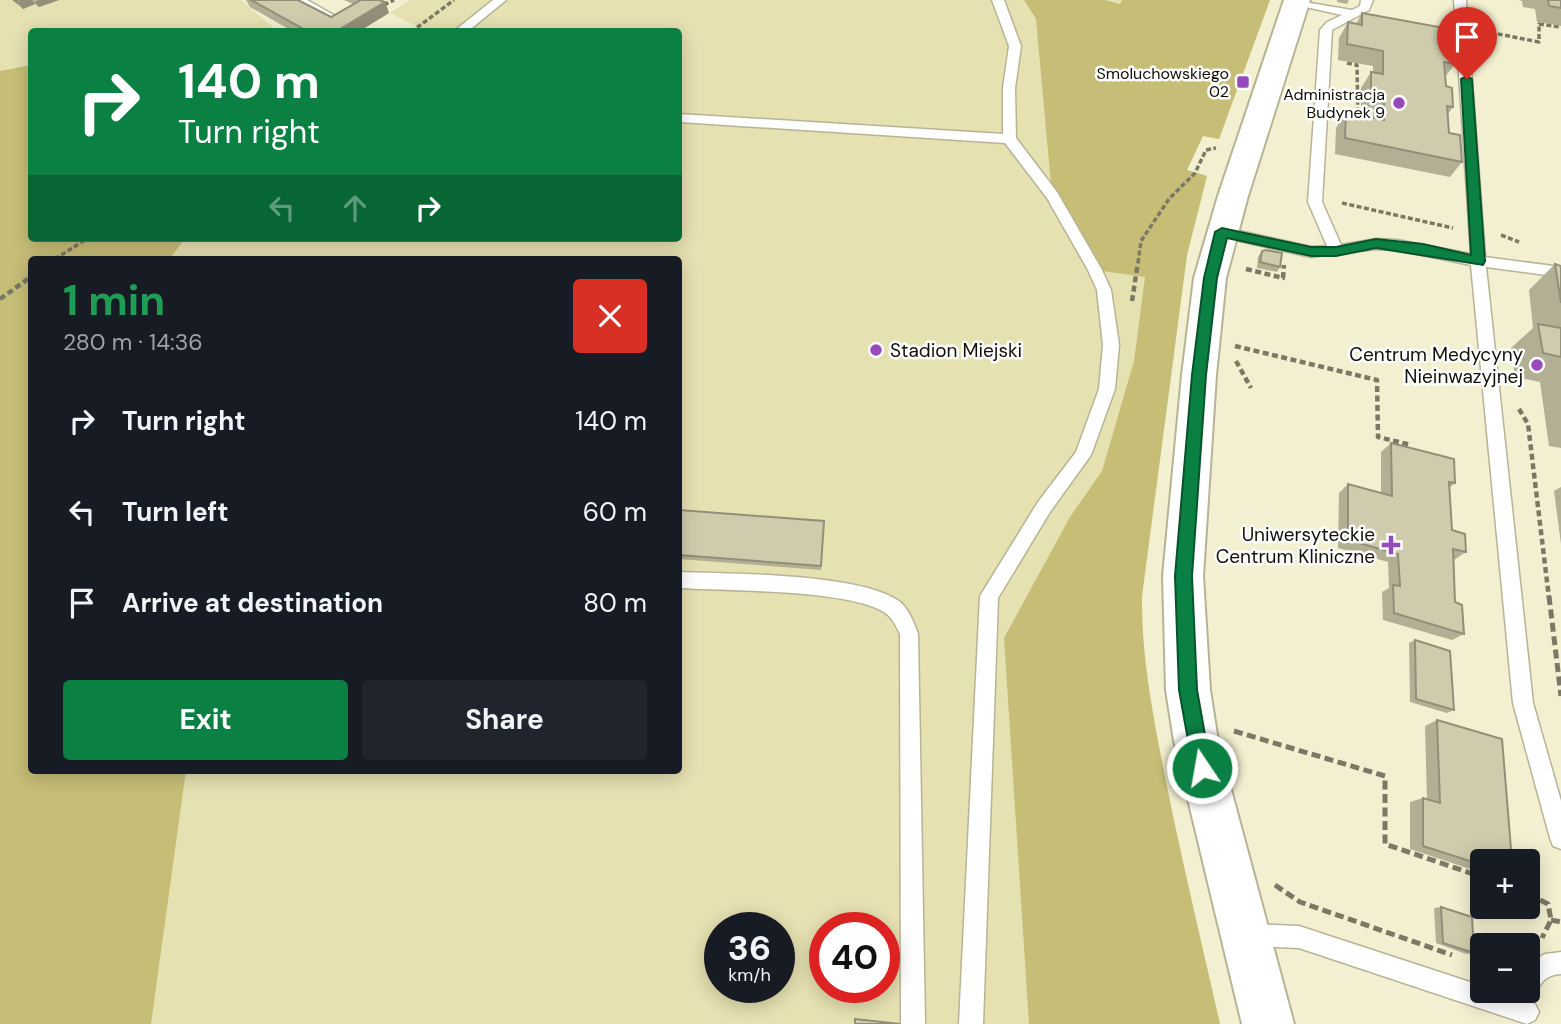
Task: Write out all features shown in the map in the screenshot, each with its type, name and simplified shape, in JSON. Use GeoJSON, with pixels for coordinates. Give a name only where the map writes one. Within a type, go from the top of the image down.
{"type":"FeatureCollection","features":[{"type":"Feature","properties":{"kind":"street"},"geometry":{"type":"LineString","coordinates":[[1268,1024],[1196,741],[1188,690],[1183,576],[1199,375],[1210,278],[1222,232],[1296,1]]}},
{"type":"Feature","properties":{"kind":"lane"},"geometry":{"type":"LineString","coordinates":[[298,0],[333,18]]}},
{"type":"Feature","properties":{"kind":"lane"},"geometry":{"type":"LineString","coordinates":[[464,28],[500,0]]}},
{"type":"Feature","properties":{"kind":"lane"},"geometry":{"type":"LineString","coordinates":[[971,1024],[989,596],[1044,507],[1083,455],[1107,389],[1111,345],[1104,290],[1095,270],[1052,195],[1009,139],[1009,88],[1015,46],[998,0]]}},
{"type":"Feature","properties":{"kind":"lane"},"geometry":{"type":"LineString","coordinates":[[1362,15],[1367,0]]}},
{"type":"Feature","properties":{"kind":"lane"},"geometry":{"type":"LineString","coordinates":[[1460,0],[1478,261],[1523,703],[1561,838]]}},
{"type":"Feature","properties":{"kind":"lane"},"geometry":{"type":"LineString","coordinates":[[1296,1],[1362,15]]}},
{"type":"Feature","properties":{"kind":"lane"},"geometry":{"type":"LineString","coordinates":[[1336,251],[1320,218],[1315,197],[1326,30],[1331,24],[1362,15]]}},
{"type":"Feature","properties":{"kind":"lane"},"geometry":{"type":"LineString","coordinates":[[1446,29],[1463,32]]}},
{"type":"Feature","properties":{"kind":"lane"},"geometry":{"type":"LineString","coordinates":[[682,118],[1009,139]]}},
{"type":"Feature","properties":{"kind":"lane"},"geometry":{"type":"LineString","coordinates":[[1222,232],[1293,250],[1336,251],[1376,244],[1398,245],[1478,261],[1561,272]]}},
{"type":"Feature","properties":{"kind":"lane"},"geometry":{"type":"LineString","coordinates":[[682,580],[855,593],[891,606],[902,618],[909,634],[913,1024]]}},
{"type":"Feature","properties":{"kind":"lane"},"geometry":{"type":"LineString","coordinates":[[1244,934],[1299,937],[1528,1009]]}},
{"type":"Feature","properties":{"kind":"lane"},"geometry":{"type":"LineString","coordinates":[[1540,968],[1561,963]]}},
{"type":"Feature","properties":{"kind":"path"},"geometry":{"type":"LineString","coordinates":[[384,5],[394,0]]}},
{"type":"Feature","properties":{"kind":"path"},"geometry":{"type":"LineString","coordinates":[[416,28],[454,0]]}},
{"type":"Feature","properties":{"kind":"path"},"geometry":{"type":"LineString","coordinates":[[1480,31],[1539,42],[1539,24],[1561,27]]}},
{"type":"Feature","properties":{"kind":"path"},"geometry":{"type":"LineString","coordinates":[[1195,173],[1206,150],[1222,146]]}},
{"type":"Feature","properties":{"kind":"path"},"geometry":{"type":"LineString","coordinates":[[1315,197],[1455,229]]}},
{"type":"Feature","properties":{"kind":"path"},"geometry":{"type":"LineString","coordinates":[[1496,233],[1512,240]]}},
{"type":"Feature","properties":{"kind":"path"},"geometry":{"type":"LineString","coordinates":[[60,256],[82,242]]}},
{"type":"Feature","properties":{"kind":"path"},"geometry":{"type":"LineString","coordinates":[[1242,281],[1243,268],[1283,278],[1284,263]]}},
{"type":"Feature","properties":{"kind":"path"},"geometry":{"type":"LineString","coordinates":[[0,299],[28,279]]}},
{"type":"Feature","properties":{"kind":"path"},"geometry":{"type":"LineString","coordinates":[[1236,333],[1234,356],[1251,388]]}},
{"type":"Feature","properties":{"kind":"path"},"geometry":{"type":"LineString","coordinates":[[1235,346],[1377,380],[1378,437],[1410,445]]}},
{"type":"Feature","properties":{"kind":"path"},"geometry":{"type":"LineString","coordinates":[[1513,400],[1528,424],[1561,696]]}},
{"type":"Feature","properties":{"kind":"path"},"geometry":{"type":"LineString","coordinates":[[1238,732],[1385,776],[1385,844],[1470,873]]}},
{"type":"Feature","properties":{"kind":"path"},"geometry":{"type":"LineString","coordinates":[[1268,876],[1282,893],[1300,902],[1465,960]]}},
{"type":"Feature","properties":{"kind":"path"},"geometry":{"type":"LineString","coordinates":[[1540,900],[1548,904],[1551,920],[1561,922]]}},
{"type":"Feature","properties":{"kind":"shaded area"},"geometry":{"type":"Polygon","coordinates":[[[0,0],[241,0],[274,28],[28,28],[28,66],[0,71],[0,0]]]}},
{"type":"Feature","properties":{"kind":"shaded area"},"geometry":{"type":"Polygon","coordinates":[[[410,0],[1270,0],[1219,139],[1203,136],[1187,170],[1207,176],[1187,255],[1142,596],[1146,663],[1156,729],[1220,1024],[0,1024],[0,332],[28,715],[28,774],[682,774],[682,256],[92,256],[110,242],[682,242],[682,28],[420,28],[390,13],[410,0]]]}},
{"type":"Feature","properties":{"kind":"shaded area"},"geometry":{"type":"Polygon","coordinates":[[[1024,0],[1105,0],[1120,4],[1122,0],[1270,0],[1219,139],[1203,136],[1187,170],[1207,176],[1187,255],[1142,596],[1146,663],[1156,729],[1220,1024],[1029,1024],[1004,638],[1070,517],[1102,471],[1134,361],[1145,277],[1095,270],[1052,195],[1036,19],[1024,0]]]}},
{"type":"Feature","properties":{"kind":"shaded area"},"geometry":{"type":"Polygon","coordinates":[[[28,66],[28,242],[182,242],[172,256],[28,256],[28,774],[185,774],[151,1024],[0,1024],[0,71],[28,66]]]}},
{"type":"Feature","properties":{"kind":"building"},"geometry":{"type":"Polygon","coordinates":[[[251,0],[298,0],[331,17],[361,0],[385,2],[342,28],[302,28],[251,0]]]}},
{"type":"Feature","properties":{"kind":"building"},"geometry":{"type":"Polygon","coordinates":[[[1548,0],[1561,0],[1561,8],[1549,6],[1548,0]]]}},
{"type":"Feature","properties":{"kind":"building","name":"Administracja Budynek 9"},"geometry":{"type":"Polygon","coordinates":[[[1362,13],[1450,29],[1455,64],[1444,62],[1446,86],[1452,88],[1453,107],[1447,106],[1449,133],[1460,135],[1462,162],[1345,138],[1346,112],[1384,120],[1384,94],[1371,91],[1371,72],[1383,74],[1383,51],[1347,44],[1348,22],[1362,25],[1362,13]]]}},
{"type":"Feature","properties":{"kind":"building"},"geometry":{"type":"Polygon","coordinates":[[[1262,251],[1282,253],[1280,267],[1260,262],[1262,251]]]}},
{"type":"Feature","properties":{"kind":"building"},"geometry":{"type":"Polygon","coordinates":[[[1555,264],[1561,266],[1561,303],[1555,264]]]}},
{"type":"Feature","properties":{"kind":"building"},"geometry":{"type":"Polygon","coordinates":[[[1538,324],[1561,328],[1561,357],[1543,353],[1538,324]]]}},
{"type":"Feature","properties":{"kind":"building"},"geometry":{"type":"Polygon","coordinates":[[[1391,443],[1454,459],[1455,483],[1449,482],[1452,530],[1465,534],[1466,552],[1453,549],[1455,602],[1462,605],[1464,634],[1394,613],[1393,585],[1400,586],[1398,554],[1348,540],[1348,484],[1392,496],[1391,443]]]}},
{"type":"Feature","properties":{"kind":"building"},"geometry":{"type":"Polygon","coordinates":[[[682,510],[824,521],[821,566],[682,555],[682,510]]]}},
{"type":"Feature","properties":{"kind":"building"},"geometry":{"type":"Polygon","coordinates":[[[1415,640],[1450,651],[1454,710],[1416,699],[1415,640]]]}},
{"type":"Feature","properties":{"kind":"building"},"geometry":{"type":"Polygon","coordinates":[[[1437,720],[1502,739],[1511,849],[1470,849],[1470,861],[1423,846],[1423,798],[1440,803],[1437,720]]]}},
{"type":"Feature","properties":{"kind":"building"},"geometry":{"type":"Polygon","coordinates":[[[1441,907],[1470,916],[1473,933],[1470,933],[1470,952],[1443,943],[1441,907]]]}},
{"type":"Feature","properties":{"kind":"building"},"geometry":{"type":"Polygon","coordinates":[[[855,1019],[900,1024],[855,1024],[855,1019]]]}},
{"type":"Feature","properties":{"kind":"place","name":"Smoluchowskiego 02"},"geometry":{"type":"Point","coordinates":[1243,82]}},
{"type":"Feature","properties":{"kind":"place","name":"Administracja Budynek 9"},"geometry":{"type":"Point","coordinates":[1399,103]}},
{"type":"Feature","properties":{"kind":"place","name":"Stadion Miejski"},"geometry":{"type":"Point","coordinates":[876,350]}},
{"type":"Feature","properties":{"kind":"place","name":"Centrum Medycyny Nieinwazyjnej"},"geometry":{"type":"Point","coordinates":[1537,365]}},
{"type":"Feature","properties":{"kind":"place","name":"Uniwersyteckie Centrum Kliniczne"},"geometry":{"type":"Point","coordinates":[1391,545]}},
{"type":"Feature","properties":{"kind":"route"},"geometry":{"type":"LineString","coordinates":[[1202,768],[1188,690],[1183,576],[1199,375],[1210,278],[1222,232],[1293,250],[1336,251],[1376,244],[1398,245],[1478,261],[1467,79]]}}]}
